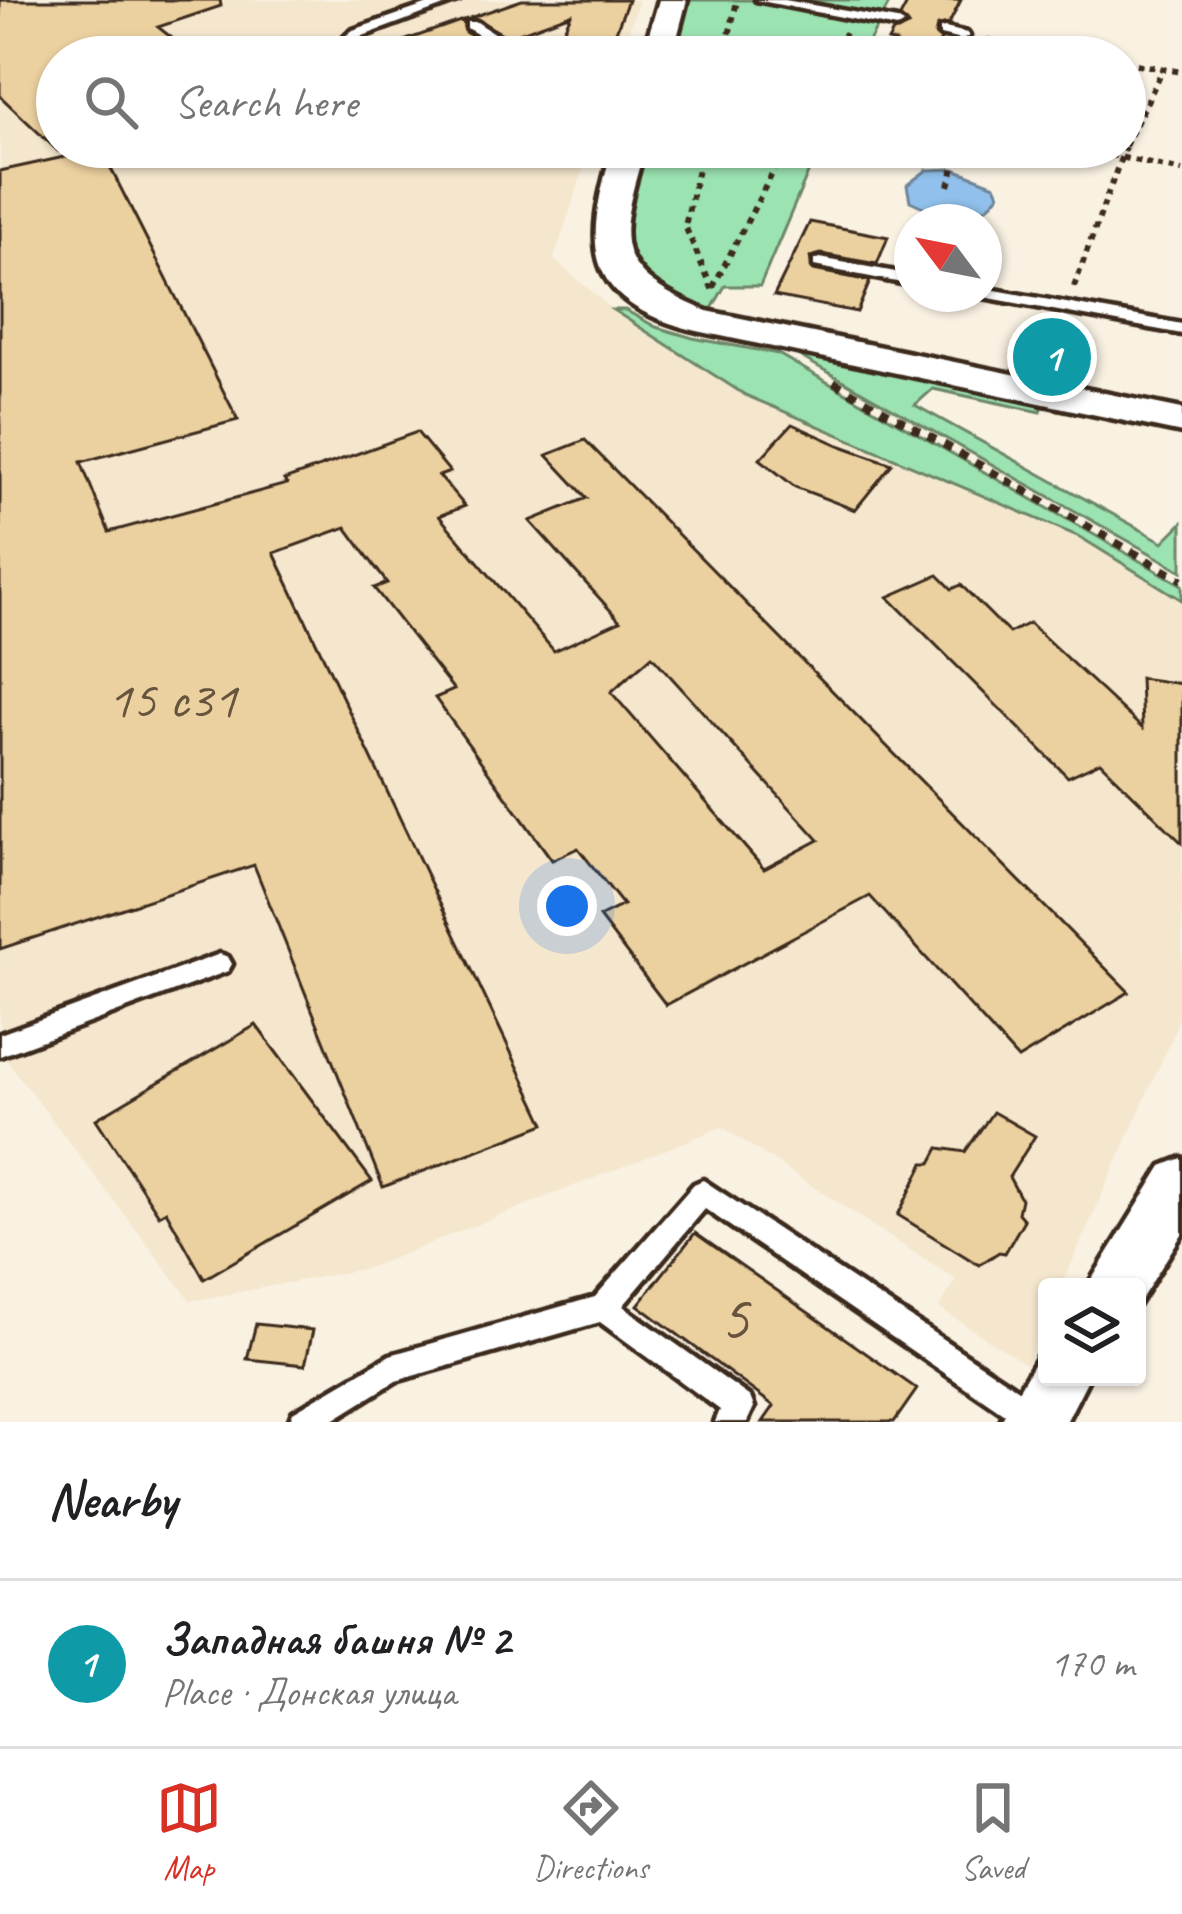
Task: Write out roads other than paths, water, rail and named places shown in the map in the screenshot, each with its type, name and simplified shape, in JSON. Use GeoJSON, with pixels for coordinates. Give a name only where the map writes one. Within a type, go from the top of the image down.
{"type":"FeatureCollection","features":[{"type":"Feature","properties":{"kind":"street"},"geometry":{"type":"LineString","coordinates":[[660,36],[673,0]]}},
{"type":"Feature","properties":{"kind":"street"},"geometry":{"type":"LineString","coordinates":[[623,168],[606,231],[610,259],[634,289],[658,306],[697,320],[1182,421]]}},
{"type":"Feature","properties":{"kind":"street"},"geometry":{"type":"LineString","coordinates":[[1122,1278],[1182,1184]]}},
{"type":"Feature","properties":{"kind":"lane"},"geometry":{"type":"LineString","coordinates":[[354,36],[454,0]]}},
{"type":"Feature","properties":{"kind":"lane"},"geometry":{"type":"LineString","coordinates":[[763,0],[897,24]]}},
{"type":"Feature","properties":{"kind":"lane"},"geometry":{"type":"LineString","coordinates":[[472,25],[488,36]]}},
{"type":"Feature","properties":{"kind":"lane"},"geometry":{"type":"LineString","coordinates":[[945,32],[962,36]]}},
{"type":"Feature","properties":{"kind":"lane"},"geometry":{"type":"LineString","coordinates":[[820,263],[894,277]]}},
{"type":"Feature","properties":{"kind":"lane"},"geometry":{"type":"LineString","coordinates":[[1002,296],[1182,329]]}},
{"type":"Feature","properties":{"kind":"lane"},"geometry":{"type":"LineString","coordinates":[[0,1045],[220,964]]}},
{"type":"Feature","properties":{"kind":"lane"},"geometry":{"type":"LineString","coordinates":[[303,1422],[390,1369],[603,1308],[703,1192],[1012,1403],[1044,1401]]}},
{"type":"Feature","properties":{"kind":"lane"},"geometry":{"type":"LineString","coordinates":[[603,1308],[740,1407],[729,1422]]}},
{"type":"Feature","properties":{"kind":"water"},"geometry":{"type":"Polygon","coordinates":[[[954,169],[995,185],[999,194],[991,204],[910,201],[907,185],[927,170],[954,169]]]}},
{"type":"Feature","properties":{"kind":"place","name":"Западная башня № 2"},"geometry":{"type":"Point","coordinates":[1052,357]}}]}
